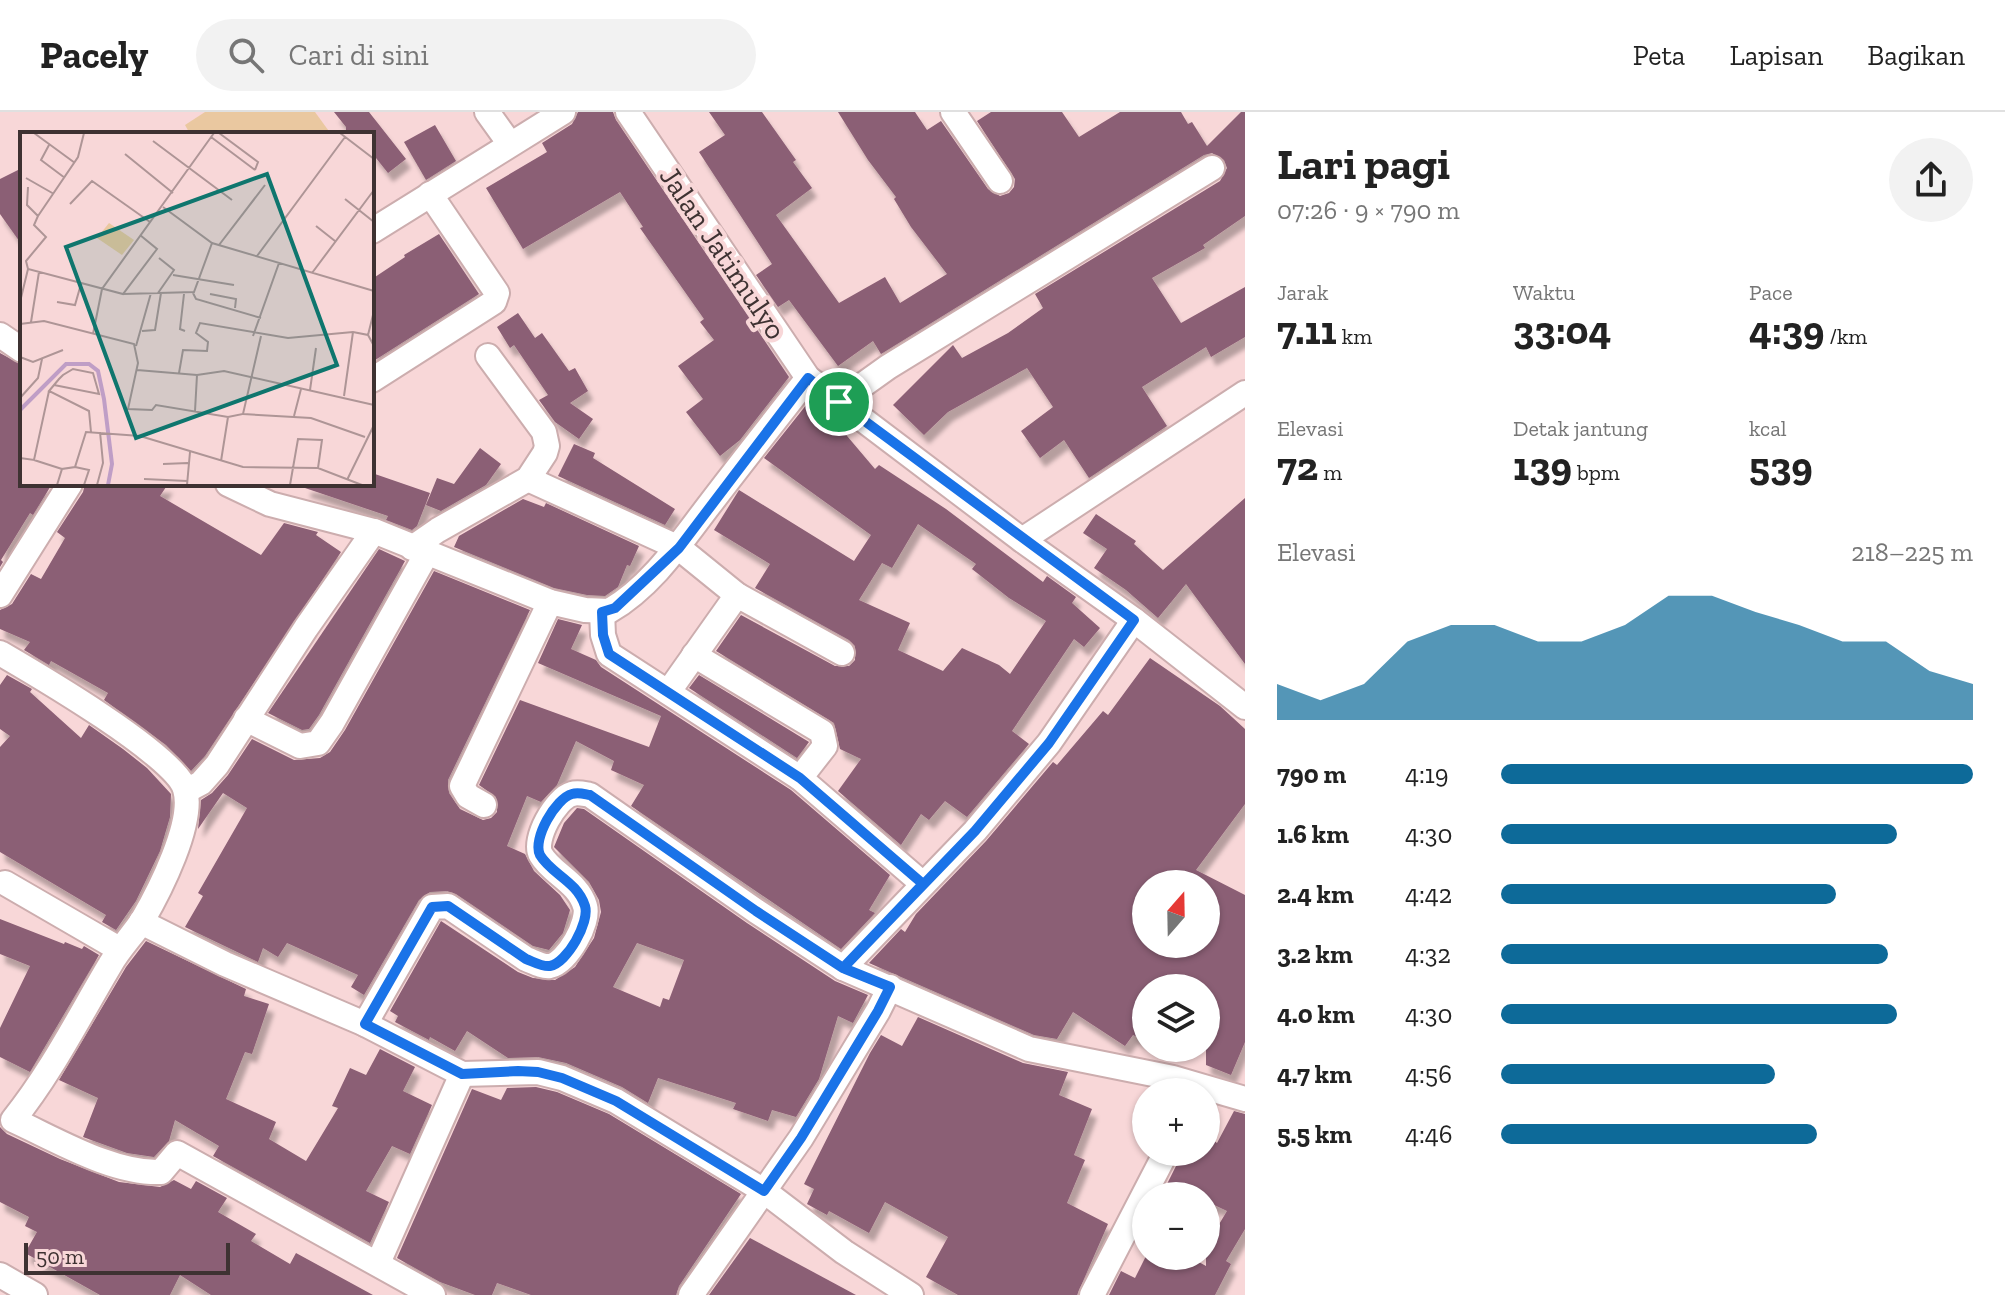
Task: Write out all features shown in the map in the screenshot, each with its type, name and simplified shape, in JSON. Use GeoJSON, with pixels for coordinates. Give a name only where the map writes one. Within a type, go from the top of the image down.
{"type":"FeatureCollection","features":[{"type":"Feature","properties":{"kind":"street"},"geometry":{"type":"LineString","coordinates":[[487,112],[510,144]]}},
{"type":"Feature","properties":{"kind":"street"},"geometry":{"type":"LineString","coordinates":[[374,230],[563,112]]}},
{"type":"Feature","properties":{"kind":"street","name":"Jalan Jatimulyo"},"geometry":{"type":"LineString","coordinates":[[628,112],[808,378],[1022,540],[1134,620],[1245,707]]}},
{"type":"Feature","properties":{"kind":"street"},"geometry":{"type":"LineString","coordinates":[[953,112],[1000,181]]}},
{"type":"Feature","properties":{"kind":"street"},"geometry":{"type":"LineString","coordinates":[[839,402],[888,367],[1212,168]]}},
{"type":"Feature","properties":{"kind":"street"},"geometry":{"type":"LineString","coordinates":[[374,379],[494,302],[497,293],[430,194]]}},
{"type":"Feature","properties":{"kind":"street"},"geometry":{"type":"LineString","coordinates":[[246,719],[300,746],[318,743],[332,723],[420,550],[438,530],[528,479],[545,453],[544,432],[488,356]]}},
{"type":"Feature","properties":{"kind":"street"},"geometry":{"type":"LineString","coordinates":[[232,486],[270,504],[374,531],[550,602],[602,612],[615,608],[679,548],[808,378]]}},
{"type":"Feature","properties":{"kind":"street"},"geometry":{"type":"LineString","coordinates":[[1022,540],[1245,393]]}},
{"type":"Feature","properties":{"kind":"street"},"geometry":{"type":"LineString","coordinates":[[528,479],[679,548],[737,595],[842,653]]}},
{"type":"Feature","properties":{"kind":"street"},"geometry":{"type":"LineString","coordinates":[[0,595],[69,486]]}},
{"type":"Feature","properties":{"kind":"street"},"geometry":{"type":"LineString","coordinates":[[186,791],[210,774],[374,531]]}},
{"type":"Feature","properties":{"kind":"street"},"geometry":{"type":"LineString","coordinates":[[669,691],[737,595]]}},
{"type":"Feature","properties":{"kind":"street"},"geometry":{"type":"LineString","coordinates":[[484,805],[468,796],[462,786],[550,602]]}},
{"type":"Feature","properties":{"kind":"street"},"geometry":{"type":"LineString","coordinates":[[602,612],[603,635],[609,654],[800,778],[923,884]]}},
{"type":"Feature","properties":{"kind":"street"},"geometry":{"type":"LineString","coordinates":[[843,968],[975,831],[1049,743],[1134,620]]}},
{"type":"Feature","properties":{"kind":"street"},"geometry":{"type":"LineString","coordinates":[[0,653],[112,723],[158,757],[178,776],[186,791],[184,827],[175,853],[141,922],[119,949],[36,1092],[13,1120],[114,1165],[146,1172],[161,1172],[177,1153],[433,1295]]}},
{"type":"Feature","properties":{"kind":"street"},"geometry":{"type":"LineString","coordinates":[[694,655],[822,732],[825,746],[800,778]]}},
{"type":"Feature","properties":{"kind":"street"},"geometry":{"type":"LineString","coordinates":[[365,1024],[432,907],[448,906],[526,959],[553,965],[562,959],[582,929],[586,912],[579,893],[542,858],[538,840],[540,832],[562,800],[572,794],[590,795],[843,968],[1029,1049],[1173,1078],[1245,1099]]}},
{"type":"Feature","properties":{"kind":"street"},"geometry":{"type":"LineString","coordinates":[[5,883],[119,949]]}},
{"type":"Feature","properties":{"kind":"street"},"geometry":{"type":"LineString","coordinates":[[141,922],[214,959],[365,1024],[462,1074],[538,1072],[562,1078],[616,1101],[764,1191],[844,1252],[911,1295]]}},
{"type":"Feature","properties":{"kind":"street"},"geometry":{"type":"LineString","coordinates":[[691,1295],[801,1138],[890,987]]}},
{"type":"Feature","properties":{"kind":"street"},"geometry":{"type":"LineString","coordinates":[[378,1263],[462,1074]]}},
{"type":"Feature","properties":{"kind":"street"},"geometry":{"type":"LineString","coordinates":[[1092,1295],[1159,1166]]}},
{"type":"Feature","properties":{"kind":"street"},"geometry":{"type":"LineString","coordinates":[[0,1275],[35,1295]]}},
{"type":"Feature","properties":{"kind":"shaded area"},"geometry":{"type":"Polygon","coordinates":[[[205,112],[315,112],[330,132],[189,132],[185,125],[205,112]]]}},
{"type":"Feature","properties":{"kind":"building"},"geometry":{"type":"Polygon","coordinates":[[[334,112],[369,112],[406,159],[388,173],[374,156],[374,132],[346,132],[346,127],[334,112]]]}},
{"type":"Feature","properties":{"kind":"building"},"geometry":{"type":"Polygon","coordinates":[[[578,112],[613,112],[789,377],[740,440],[720,456],[686,412],[703,399],[678,366],[714,340],[700,322],[704,319],[640,228],[643,227],[620,192],[523,249],[486,188],[547,152],[542,143],[572,124],[578,112]]]}},
{"type":"Feature","properties":{"kind":"building"},"geometry":{"type":"Polygon","coordinates":[[[709,112],[762,112],[796,160],[793,162],[812,188],[776,215],[839,303],[885,277],[900,303],[947,274],[911,227],[894,199],[896,197],[838,112],[915,112],[927,130],[941,121],[988,189],[1000,196],[1009,193],[1015,179],[977,121],[991,112],[1062,112],[1079,137],[1120,112],[1181,112],[1188,124],[1192,122],[1207,146],[1241,112],[1245,112],[1245,216],[1203,245],[1205,248],[1152,278],[1181,323],[1245,287],[1245,337],[1211,357],[1206,347],[1142,387],[1167,426],[1089,478],[1064,440],[1040,458],[1021,431],[1053,407],[1027,368],[948,412],[924,435],[893,405],[953,345],[962,358],[1008,333],[1043,308],[1035,294],[1220,181],[1227,168],[1224,160],[1212,153],[1204,155],[881,354],[873,341],[838,366],[789,300],[778,307],[756,275],[772,264],[699,152],[725,135],[709,112]]]}},
{"type":"Feature","properties":{"kind":"building"},"geometry":{"type":"Polygon","coordinates":[[[435,125],[456,161],[426,180],[404,142],[435,125]]]}},
{"type":"Feature","properties":{"kind":"building"},"geometry":{"type":"Polygon","coordinates":[[[20,169],[20,242],[0,214],[0,179],[20,169]]]}},
{"type":"Feature","properties":{"kind":"building"},"geometry":{"type":"Polygon","coordinates":[[[439,234],[479,294],[374,361],[374,278],[439,234]]]}},
{"type":"Feature","properties":{"kind":"building"},"geometry":{"type":"Polygon","coordinates":[[[518,313],[535,338],[542,333],[569,371],[575,368],[588,391],[570,403],[593,419],[579,439],[555,422],[539,400],[548,395],[514,345],[510,348],[497,327],[518,313]]]}},
{"type":"Feature","properties":{"kind":"building"},"geometry":{"type":"Polygon","coordinates":[[[0,353],[20,364],[20,486],[51,486],[33,515],[30,513],[1,560],[0,567],[0,353]]]}},
{"type":"Feature","properties":{"kind":"building"},"geometry":{"type":"Polygon","coordinates":[[[811,399],[825,410],[875,469],[879,465],[946,509],[1043,582],[1047,576],[1076,597],[1072,603],[1100,628],[1084,647],[1074,639],[1012,731],[1029,744],[967,817],[945,801],[929,820],[921,814],[901,845],[838,791],[861,759],[840,749],[834,723],[716,651],[741,615],[835,666],[849,666],[855,660],[855,646],[849,640],[755,588],[770,564],[714,530],[739,490],[854,561],[871,535],[764,458],[811,399]],[[918,524],[892,568],[882,563],[859,600],[910,623],[898,650],[943,671],[962,648],[999,665],[1010,674],[1046,621],[1009,598],[972,569],[976,564],[918,524]]]}},
{"type":"Feature","properties":{"kind":"building"},"geometry":{"type":"Polygon","coordinates":[[[574,444],[595,453],[593,458],[675,509],[665,525],[558,476],[574,444]]]}},
{"type":"Feature","properties":{"kind":"building"},"geometry":{"type":"Polygon","coordinates":[[[480,448],[501,464],[486,485],[441,511],[426,505],[437,478],[454,484],[480,448]]]}},
{"type":"Feature","properties":{"kind":"building"},"geometry":{"type":"Polygon","coordinates":[[[374,474],[430,493],[417,526],[412,530],[386,520],[388,516],[305,488],[374,486],[374,474]]]}},
{"type":"Feature","properties":{"kind":"building"},"geometry":{"type":"Polygon","coordinates":[[[84,486],[167,486],[160,496],[261,555],[284,523],[318,532],[316,535],[341,552],[205,756],[191,771],[166,745],[104,700],[108,693],[51,661],[49,665],[24,650],[30,642],[0,629],[0,610],[12,604],[31,574],[41,579],[65,538],[57,532],[84,486]]]}},
{"type":"Feature","properties":{"kind":"building"},"geometry":{"type":"Polygon","coordinates":[[[1245,498],[1245,664],[1186,584],[1158,618],[1094,568],[1107,549],[1083,533],[1096,514],[1136,541],[1134,544],[1163,570],[1245,498]]]}},
{"type":"Feature","properties":{"kind":"building"},"geometry":{"type":"Polygon","coordinates":[[[523,499],[544,507],[546,503],[639,546],[618,587],[605,596],[554,588],[454,547],[459,536],[523,499]]]}},
{"type":"Feature","properties":{"kind":"building"},"geometry":{"type":"Polygon","coordinates":[[[379,549],[405,561],[319,715],[309,729],[302,730],[268,713],[379,549]]]}},
{"type":"Feature","properties":{"kind":"building"},"geometry":{"type":"Polygon","coordinates":[[[434,571],[530,610],[448,780],[449,793],[460,809],[483,820],[497,812],[496,797],[479,785],[520,700],[649,747],[661,716],[538,663],[558,619],[582,625],[571,649],[596,660],[601,667],[791,790],[890,875],[869,910],[875,913],[841,949],[631,806],[644,785],[611,770],[614,761],[576,741],[557,785],[541,802],[527,796],[507,846],[525,854],[534,871],[560,895],[570,910],[563,933],[549,950],[533,946],[456,894],[430,892],[419,900],[364,995],[351,987],[358,975],[287,943],[278,957],[263,948],[258,962],[185,927],[203,896],[198,893],[247,808],[223,793],[198,829],[201,800],[228,775],[252,739],[294,760],[320,758],[330,752],[434,571]]]}},
{"type":"Feature","properties":{"kind":"building"},"geometry":{"type":"Polygon","coordinates":[[[1150,658],[1220,706],[1245,729],[1245,804],[1196,870],[1132,870],[1132,958],[1220,958],[1220,882],[1245,895],[1245,1042],[1231,1075],[1206,1065],[1206,1062],[1220,1062],[1220,974],[1132,974],[1132,1036],[1125,1046],[1073,1012],[1057,1039],[1034,1035],[869,963],[901,929],[905,932],[916,914],[986,841],[1053,762],[1057,765],[1103,711],[1108,715],[1150,658]]]}},
{"type":"Feature","properties":{"kind":"building"},"geometry":{"type":"Polygon","coordinates":[[[7,675],[32,689],[30,692],[81,738],[89,725],[123,749],[147,768],[171,794],[170,817],[160,851],[136,901],[116,930],[102,922],[106,915],[0,852],[0,747],[10,736],[0,729],[0,685],[7,675]]]}},
{"type":"Feature","properties":{"kind":"building"},"geometry":{"type":"Polygon","coordinates":[[[699,675],[809,742],[797,758],[689,688],[699,675]]]}},
{"type":"Feature","properties":{"kind":"building"},"geometry":{"type":"Polygon","coordinates":[[[577,808],[584,809],[835,981],[868,995],[853,1023],[838,1016],[819,1079],[796,1117],[772,1110],[768,1121],[733,1109],[736,1103],[658,1078],[648,1103],[622,1087],[566,1063],[538,1057],[508,1058],[467,1031],[455,1051],[395,1022],[398,1016],[390,1011],[441,921],[518,972],[533,978],[555,980],[575,967],[594,938],[601,912],[599,900],[589,882],[554,847],[564,823],[577,808]],[[637,943],[613,987],[660,1007],[663,998],[669,1000],[684,960],[637,943]]]}},
{"type":"Feature","properties":{"kind":"building"},"geometry":{"type":"Polygon","coordinates":[[[0,919],[64,944],[82,949],[84,946],[99,955],[30,1072],[0,1057],[0,1028],[30,966],[0,954],[0,919]]]}},
{"type":"Feature","properties":{"kind":"building"},"geometry":{"type":"Polygon","coordinates":[[[146,941],[246,989],[244,996],[269,1004],[252,1054],[245,1052],[226,1099],[276,1122],[269,1139],[306,1161],[338,1108],[332,1106],[350,1068],[366,1075],[380,1049],[415,1067],[403,1091],[432,1105],[410,1154],[392,1146],[366,1191],[389,1202],[370,1243],[213,1156],[219,1146],[175,1120],[169,1141],[154,1157],[127,1153],[83,1137],[98,1098],[59,1080],[126,967],[146,941]]]}},
{"type":"Feature","properties":{"kind":"building"},"geometry":{"type":"Polygon","coordinates":[[[918,1017],[1023,1063],[1068,1072],[1059,1095],[1092,1109],[1074,1155],[1085,1160],[1067,1203],[1108,1224],[1077,1295],[958,1295],[926,1277],[948,1237],[885,1202],[869,1233],[829,1211],[827,1215],[807,1204],[814,1189],[804,1184],[870,1053],[881,1035],[902,1046],[918,1017]]]}},
{"type":"Feature","properties":{"kind":"building"},"geometry":{"type":"Polygon","coordinates":[[[536,1087],[557,1092],[609,1114],[741,1194],[676,1295],[531,1295],[497,1283],[492,1295],[475,1295],[440,1282],[397,1258],[472,1089],[501,1100],[507,1088],[536,1087]]]}},
{"type":"Feature","properties":{"kind":"building"},"geometry":{"type":"Polygon","coordinates":[[[1234,1111],[1245,1114],[1245,1229],[1226,1261],[1231,1264],[1215,1295],[1109,1295],[1121,1271],[1135,1278],[1139,1270],[1220,1270],[1220,1223],[1227,1211],[1220,1208],[1220,1182],[1168,1182],[1176,1166],[1220,1166],[1220,1137],[1234,1111]]]}},
{"type":"Feature","properties":{"kind":"building"},"geometry":{"type":"Polygon","coordinates":[[[0,1127],[7,1134],[60,1159],[119,1182],[160,1187],[174,1180],[191,1189],[196,1181],[227,1198],[218,1212],[256,1234],[251,1241],[290,1264],[296,1253],[373,1295],[211,1295],[180,1275],[170,1295],[100,1295],[25,1253],[37,1232],[25,1226],[29,1217],[0,1202],[0,1127]]]}},
{"type":"Feature","properties":{"kind":"building"},"geometry":{"type":"Polygon","coordinates":[[[750,1238],[856,1295],[709,1295],[750,1238]]]}},
{"type":"Feature","properties":{"kind":"route"},"geometry":{"type":"LineString","coordinates":[[839,402],[808,378],[679,548],[615,608],[602,612],[603,635],[609,654],[800,778],[923,884],[843,968],[890,987],[801,1138],[764,1191],[616,1101],[562,1078],[518,1071],[462,1074],[365,1024],[432,907],[448,906],[526,959],[544,965],[553,965],[562,959],[582,929],[586,912],[579,893],[542,858],[537,846],[540,832],[567,796],[580,793],[590,795],[843,968],[975,831],[1049,743],[1134,620],[839,402]]}}]}
